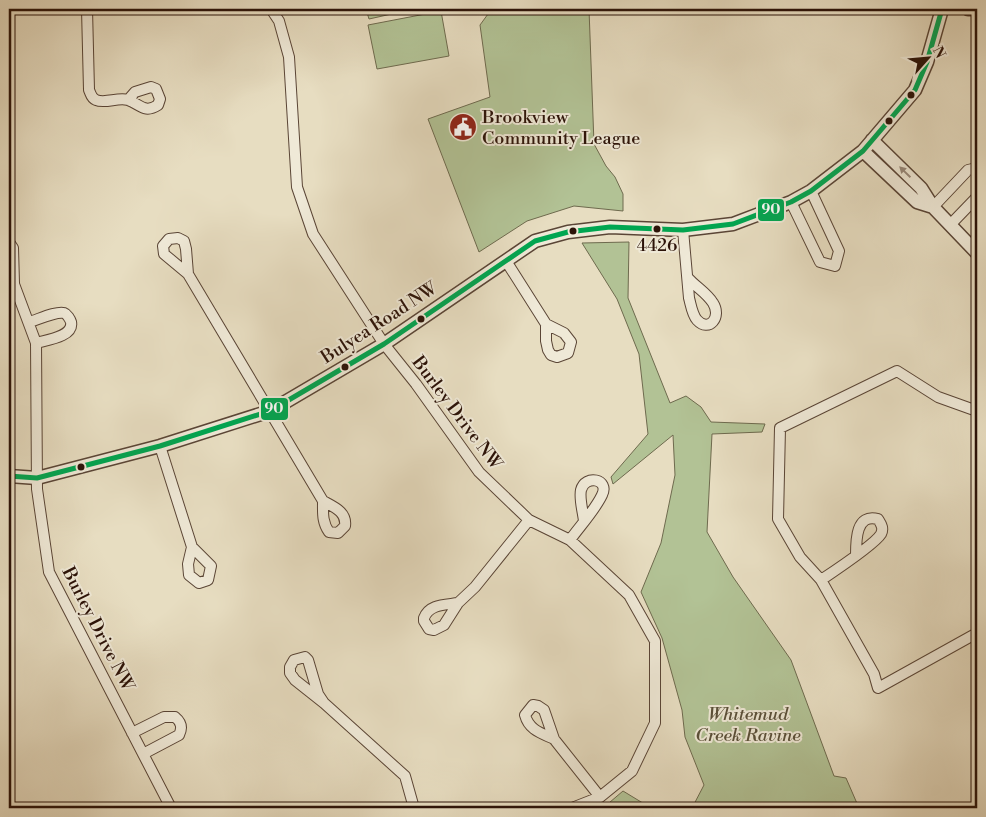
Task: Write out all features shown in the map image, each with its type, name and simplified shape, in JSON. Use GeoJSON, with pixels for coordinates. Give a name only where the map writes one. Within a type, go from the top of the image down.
{"type":"FeatureCollection","features":[{"type":"Feature","properties":{"kind":"street"},"geometry":{"type":"LineString","coordinates":[[87,9],[89,90],[92,98],[97,101],[128,100]]}},
{"type":"Feature","properties":{"kind":"street","name":"Burley Drive NW"},"geometry":{"type":"LineString","coordinates":[[271,9],[279,21],[289,57],[297,187],[313,234],[384,344],[416,384],[478,472],[529,520],[570,540],[629,595],[655,640],[655,723],[632,771],[600,797],[572,808]]}},
{"type":"Feature","properties":{"kind":"street","name":"Bulyea Road NW"},"geometry":{"type":"LineString","coordinates":[[9,476],[36,478],[160,446],[270,412],[384,344],[535,241],[568,232],[610,227],[683,230],[733,224],[791,202],[811,192],[863,151],[915,90],[927,62],[942,9]]}},
{"type":"Feature","properties":{"kind":"street"},"geometry":{"type":"LineString","coordinates":[[968,9],[977,9]]}},
{"type":"Feature","properties":{"kind":"street"},"geometry":{"type":"LineString","coordinates":[[872,140],[921,188],[933,207],[977,253]]}},
{"type":"Feature","properties":{"kind":"street"},"geometry":{"type":"LineString","coordinates":[[863,151],[918,202],[933,207]]}},
{"type":"Feature","properties":{"kind":"street"},"geometry":{"type":"LineString","coordinates":[[933,207],[968,170],[977,168]]}},
{"type":"Feature","properties":{"kind":"street"},"geometry":{"type":"LineString","coordinates":[[791,202],[820,262],[835,266],[839,251],[811,192]]}},
{"type":"Feature","properties":{"kind":"street"},"geometry":{"type":"LineString","coordinates":[[950,225],[977,197]]}},
{"type":"Feature","properties":{"kind":"street"},"geometry":{"type":"LineString","coordinates":[[683,230],[688,278]]}},
{"type":"Feature","properties":{"kind":"street"},"geometry":{"type":"LineString","coordinates":[[9,242],[13,248],[12,280],[28,322],[36,343],[63,335],[70,330],[72,324],[69,317],[64,313],[56,313],[28,322]]}},
{"type":"Feature","properties":{"kind":"street"},"geometry":{"type":"LineString","coordinates":[[506,261],[546,324]]}},
{"type":"Feature","properties":{"kind":"street"},"geometry":{"type":"LineString","coordinates":[[188,274],[323,501]]}},
{"type":"Feature","properties":{"kind":"street","name":"Burley Drive NW"},"geometry":{"type":"LineString","coordinates":[[36,343],[36,478],[49,572],[171,808]]}},
{"type":"Feature","properties":{"kind":"street"},"geometry":{"type":"LineString","coordinates":[[977,411],[938,397],[897,371],[780,428],[778,519],[800,557],[821,580],[874,674],[878,688],[977,633]]}},
{"type":"Feature","properties":{"kind":"street"},"geometry":{"type":"LineString","coordinates":[[160,446],[192,547]]}},
{"type":"Feature","properties":{"kind":"street"},"geometry":{"type":"LineString","coordinates":[[458,602],[475,587],[529,520]]}},
{"type":"Feature","properties":{"kind":"street"},"geometry":{"type":"LineString","coordinates":[[570,540],[584,521]]}},
{"type":"Feature","properties":{"kind":"street"},"geometry":{"type":"LineString","coordinates":[[821,580],[856,554]]}},
{"type":"Feature","properties":{"kind":"street"},"geometry":{"type":"LineString","coordinates":[[324,703],[405,776],[414,808]]}},
{"type":"Feature","properties":{"kind":"street"},"geometry":{"type":"LineString","coordinates":[[132,733],[169,716],[175,717],[179,721],[181,727],[179,735],[143,754]]}},
{"type":"Feature","properties":{"kind":"street"},"geometry":{"type":"LineString","coordinates":[[554,739],[600,797]]}},
{"type":"Feature","properties":{"kind":"green space"},"geometry":{"type":"Polygon","coordinates":[[[366,9],[414,9],[369,19],[366,9]]]}},
{"type":"Feature","properties":{"kind":"green space"},"geometry":{"type":"Polygon","coordinates":[[[497,9],[589,9],[594,144],[606,166],[615,177],[623,194],[623,211],[574,206],[527,221],[479,252],[428,119],[490,97],[480,25],[488,14],[497,9]]]}},
{"type":"Feature","properties":{"kind":"green space"},"geometry":{"type":"Polygon","coordinates":[[[441,11],[449,56],[377,69],[368,25],[441,11]]]}},
{"type":"Feature","properties":{"kind":"green space","name":"Whitemud Creek Ravine"},"geometry":{"type":"Polygon","coordinates":[[[629,242],[628,298],[670,403],[686,396],[701,407],[711,422],[765,424],[762,432],[712,434],[707,532],[733,577],[791,660],[834,776],[846,778],[859,808],[692,808],[704,785],[685,737],[682,710],[662,638],[641,592],[661,543],[675,475],[673,435],[613,484],[611,477],[648,434],[639,354],[617,299],[582,243],[629,242]]]}},
{"type":"Feature","properties":{"kind":"green space"},"geometry":{"type":"Polygon","coordinates":[[[623,791],[651,808],[603,808],[623,791]]]}},
{"type":"Feature","properties":{"kind":"transit line","name":"90"},"geometry":{"type":"LineString","coordinates":[[9,476],[37,478],[160,446],[270,411],[384,344],[535,241],[568,232],[610,227],[683,230],[733,224],[791,202],[811,191],[863,151],[915,90],[927,62],[942,9]]}},
{"type":"Feature","properties":{"kind":"place","name":"Brookview Community League"},"geometry":{"type":"Point","coordinates":[463,127]}},
{"type":"Feature","properties":{"kind":"place","name":"4426"},"geometry":{"type":"Point","coordinates":[657,229]}}]}
